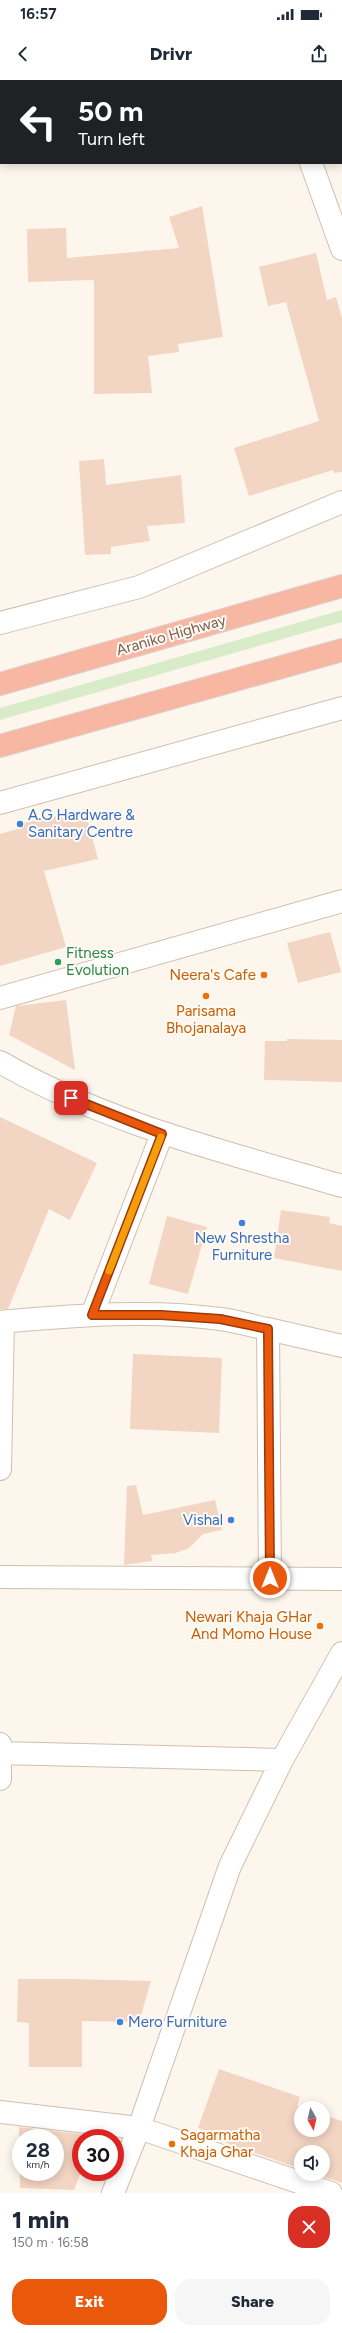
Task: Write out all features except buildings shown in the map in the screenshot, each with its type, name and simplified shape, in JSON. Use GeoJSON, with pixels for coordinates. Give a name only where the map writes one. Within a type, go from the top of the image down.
{"type":"FeatureCollection","features":[{"type":"Feature","properties":{"kind":"highway","name":"Araniko Highway"},"geometry":{"type":"LineString","coordinates":[[0,684],[342,586]]}},
{"type":"Feature","properties":{"kind":"highway"},"geometry":{"type":"LineString","coordinates":[[0,746],[342,650]]}},
{"type":"Feature","properties":{"kind":"street"},"geometry":{"type":"LineString","coordinates":[[311,164],[336,215],[342,250]]}},
{"type":"Feature","properties":{"kind":"street"},"geometry":{"type":"LineString","coordinates":[[0,623],[139,587],[342,502]]}},
{"type":"Feature","properties":{"kind":"street"},"geometry":{"type":"LineString","coordinates":[[0,803],[342,708]]}},
{"type":"Feature","properties":{"kind":"street"},"geometry":{"type":"LineString","coordinates":[[0,998],[342,901]]}},
{"type":"Feature","properties":{"kind":"street"},"geometry":{"type":"LineString","coordinates":[[0,1062],[23,1075],[83,1103],[162,1134],[342,1186]]}},
{"type":"Feature","properties":{"kind":"street"},"geometry":{"type":"LineString","coordinates":[[92,1315],[162,1134]]}},
{"type":"Feature","properties":{"kind":"street"},"geometry":{"type":"LineString","coordinates":[[0,1469],[1,1322],[92,1315],[161,1315],[220,1319],[342,1346]]}},
{"type":"Feature","properties":{"kind":"street"},"geometry":{"type":"LineString","coordinates":[[268,1329],[270,1578]]}},
{"type":"Feature","properties":{"kind":"street"},"geometry":{"type":"LineString","coordinates":[[0,1577],[342,1579]]}},
{"type":"Feature","properties":{"kind":"street"},"geometry":{"type":"LineString","coordinates":[[113,2193],[139,2128],[230,1866],[282,1760],[342,1653]]}},
{"type":"Feature","properties":{"kind":"street"},"geometry":{"type":"LineString","coordinates":[[0,1744],[0,1779]]}},
{"type":"Feature","properties":{"kind":"street"},"geometry":{"type":"LineString","coordinates":[[0,1753],[282,1760]]}},
{"type":"Feature","properties":{"kind":"street"},"geometry":{"type":"LineString","coordinates":[[0,2112],[139,2128],[331,2193]]}},
{"type":"Feature","properties":{"kind":"green space"},"geometry":{"type":"Polygon","coordinates":[[[342,610],[342,622],[0,720],[0,708],[342,610]]]}},
{"type":"Feature","properties":{"kind":"slow traffic"},"geometry":{"type":"LineString","coordinates":[[109,1271],[161,1137]]}},
{"type":"Feature","properties":{"kind":"place","name":"A.G Hardware & Sanitary Centre"},"geometry":{"type":"Point","coordinates":[20,824]}},
{"type":"Feature","properties":{"kind":"place","name":"Fitness Evolution"},"geometry":{"type":"Point","coordinates":[58,962]}},
{"type":"Feature","properties":{"kind":"place","name":"Neera's Cafe"},"geometry":{"type":"Point","coordinates":[264,975]}},
{"type":"Feature","properties":{"kind":"place","name":"Parisama Bhojanalaya"},"geometry":{"type":"Point","coordinates":[206,996]}},
{"type":"Feature","properties":{"kind":"place","name":"New Shrestha Furniture"},"geometry":{"type":"Point","coordinates":[242,1223]}},
{"type":"Feature","properties":{"kind":"place","name":"Vishal"},"geometry":{"type":"Point","coordinates":[231,1520]}},
{"type":"Feature","properties":{"kind":"place","name":"Newari Khaja GHar And Momo House"},"geometry":{"type":"Point","coordinates":[320,1626]}},
{"type":"Feature","properties":{"kind":"place","name":"Mero Furniture"},"geometry":{"type":"Point","coordinates":[120,2022]}},
{"type":"Feature","properties":{"kind":"place","name":"Sagarmatha Khaja Ghar"},"geometry":{"type":"Point","coordinates":[172,2144]}},
{"type":"Feature","properties":{"kind":"route"},"geometry":{"type":"LineString","coordinates":[[71,1098],[162,1134],[92,1315],[161,1315],[220,1319],[268,1329],[270,1578]]}}]}
